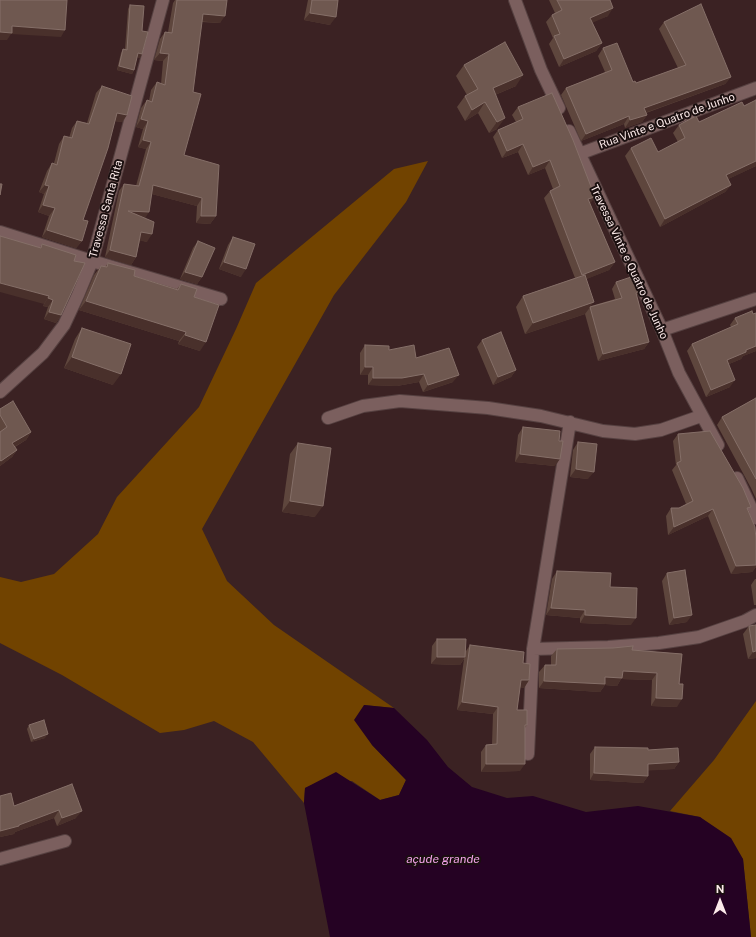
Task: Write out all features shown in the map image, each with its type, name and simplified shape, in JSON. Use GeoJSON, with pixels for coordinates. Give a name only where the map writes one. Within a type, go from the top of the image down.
{"type":"FeatureCollection","features":[{"type":"Feature","properties":{"kind":"street","name":"Travessa Santa Rita"},"geometry":{"type":"LineString","coordinates":[[0,392],[43,353],[64,325],[92,261],[163,0]]}},
{"type":"Feature","properties":{"kind":"street","name":"Travessa Vinte e Quatro de Junho"},"geometry":{"type":"LineString","coordinates":[[515,0],[541,70],[662,330],[679,373],[701,416],[745,492],[756,518]]}},
{"type":"Feature","properties":{"kind":"street","name":"Rua Vinte e Quatro de Junho"},"geometry":{"type":"LineString","coordinates":[[579,154],[756,88]]}},
{"type":"Feature","properties":{"kind":"street"},"geometry":{"type":"LineString","coordinates":[[0,232],[221,299]]}},
{"type":"Feature","properties":{"kind":"street"},"geometry":{"type":"LineString","coordinates":[[662,330],[756,299]]}},
{"type":"Feature","properties":{"kind":"street"},"geometry":{"type":"LineString","coordinates":[[328,418],[363,406],[400,401],[488,408],[570,422],[603,431],[635,434],[661,430],[701,416]]}},
{"type":"Feature","properties":{"kind":"street"},"geometry":{"type":"LineString","coordinates":[[528,754],[533,649],[570,422]]}},
{"type":"Feature","properties":{"kind":"street"},"geometry":{"type":"LineString","coordinates":[[533,649],[659,643],[699,637],[746,622],[756,615]]}},
{"type":"Feature","properties":{"kind":"street"},"geometry":{"type":"LineString","coordinates":[[0,859],[65,841]]}},
{"type":"Feature","properties":{"kind":"shaded area"},"geometry":{"type":"Polygon","coordinates":[[[428,161],[406,202],[334,295],[202,529],[227,581],[274,625],[394,708],[364,705],[372,745],[406,780],[399,795],[380,800],[352,781],[319,782],[305,788],[304,803],[253,742],[214,721],[184,730],[160,733],[62,675],[0,643],[0,577],[21,582],[54,574],[98,534],[117,497],[199,407],[256,283],[394,169],[428,161]]]}},
{"type":"Feature","properties":{"kind":"shaded area"},"geometry":{"type":"Polygon","coordinates":[[[756,701],[756,937],[751,937],[743,859],[700,817],[670,811],[714,760],[756,701]]]}},
{"type":"Feature","properties":{"kind":"water","name":"açude grande"},"geometry":{"type":"Polygon","coordinates":[[[364,705],[394,708],[427,740],[448,767],[472,787],[507,798],[533,796],[586,812],[638,806],[700,817],[731,838],[743,859],[751,937],[330,937],[304,803],[305,788],[336,772],[380,800],[399,795],[406,780],[372,745],[354,720],[364,705]]]}},
{"type":"Feature","properties":{"kind":"building"},"geometry":{"type":"Polygon","coordinates":[[[0,0],[67,0],[65,30],[12,26],[12,33],[0,32],[0,0]]]}},
{"type":"Feature","properties":{"kind":"building"},"geometry":{"type":"Polygon","coordinates":[[[177,0],[227,0],[225,16],[203,14],[193,92],[201,94],[184,155],[219,165],[216,216],[201,216],[202,198],[153,185],[149,212],[128,211],[154,222],[152,234],[141,232],[136,257],[110,250],[124,184],[139,186],[151,142],[143,140],[148,121],[141,119],[147,100],[152,102],[157,82],[165,85],[169,54],[160,53],[165,32],[172,33],[177,0]]]}},
{"type":"Feature","properties":{"kind":"building"},"geometry":{"type":"Polygon","coordinates":[[[312,0],[338,0],[336,17],[310,13],[312,0]]]}},
{"type":"Feature","properties":{"kind":"building"},"geometry":{"type":"Polygon","coordinates":[[[557,0],[610,0],[613,8],[590,18],[602,43],[564,59],[554,36],[560,34],[552,15],[562,10],[557,0]]]}},
{"type":"Feature","properties":{"kind":"building"},"geometry":{"type":"Polygon","coordinates":[[[701,4],[731,77],[644,108],[647,115],[630,120],[629,116],[586,134],[566,88],[612,70],[603,48],[617,43],[633,82],[635,81],[636,83],[686,65],[664,22],[701,4]]]}},
{"type":"Feature","properties":{"kind":"building"},"geometry":{"type":"Polygon","coordinates":[[[130,5],[144,6],[142,31],[148,32],[142,54],[138,53],[134,70],[119,66],[123,49],[127,50],[130,5]]]}},
{"type":"Feature","properties":{"kind":"building"},"geometry":{"type":"Polygon","coordinates":[[[505,42],[523,75],[493,88],[505,118],[497,122],[485,102],[472,110],[465,96],[478,89],[464,65],[505,42]]]}},
{"type":"Feature","properties":{"kind":"building"},"geometry":{"type":"Polygon","coordinates":[[[102,86],[132,96],[127,115],[117,113],[108,148],[83,220],[88,221],[82,241],[47,230],[55,208],[43,205],[49,186],[45,185],[52,163],[57,165],[64,136],[72,138],[77,121],[89,124],[102,86]]]}},
{"type":"Feature","properties":{"kind":"building"},"geometry":{"type":"Polygon","coordinates":[[[552,93],[573,140],[595,197],[588,199],[615,262],[582,275],[550,191],[560,186],[550,160],[533,167],[523,144],[507,151],[498,130],[523,119],[518,107],[552,93]]]}},
{"type":"Feature","properties":{"kind":"building"},"geometry":{"type":"Polygon","coordinates":[[[756,100],[756,161],[726,175],[731,185],[665,219],[631,148],[651,138],[658,152],[685,138],[679,125],[696,116],[699,122],[742,102],[744,106],[756,100]]]}},
{"type":"Feature","properties":{"kind":"building"},"geometry":{"type":"Polygon","coordinates":[[[0,184],[2,184],[0,195],[0,184]]]}},
{"type":"Feature","properties":{"kind":"building"},"geometry":{"type":"Polygon","coordinates":[[[0,236],[41,248],[42,244],[76,255],[74,261],[85,263],[61,315],[49,312],[53,300],[48,298],[49,296],[0,283],[0,236]]]}},
{"type":"Feature","properties":{"kind":"building"},"geometry":{"type":"Polygon","coordinates":[[[233,237],[255,244],[246,269],[224,262],[233,237]]]}},
{"type":"Feature","properties":{"kind":"building"},"geometry":{"type":"Polygon","coordinates":[[[198,241],[215,248],[202,277],[185,272],[198,241]]]}},
{"type":"Feature","properties":{"kind":"building"},"geometry":{"type":"Polygon","coordinates":[[[108,263],[135,270],[134,276],[178,290],[181,284],[197,289],[194,297],[219,305],[206,342],[185,335],[186,332],[86,301],[101,266],[107,267],[108,263]]]}},
{"type":"Feature","properties":{"kind":"building"},"geometry":{"type":"Polygon","coordinates":[[[585,275],[594,302],[533,323],[523,296],[585,275]]]}},
{"type":"Feature","properties":{"kind":"building"},"geometry":{"type":"Polygon","coordinates":[[[634,276],[640,291],[636,293],[649,342],[603,354],[590,307],[622,298],[616,282],[634,276]]]}},
{"type":"Feature","properties":{"kind":"building"},"geometry":{"type":"Polygon","coordinates":[[[752,311],[753,314],[756,313],[756,346],[727,360],[735,380],[711,390],[692,344],[738,324],[735,318],[752,311]]]}},
{"type":"Feature","properties":{"kind":"building"},"geometry":{"type":"Polygon","coordinates":[[[82,328],[131,344],[121,374],[72,357],[82,328]]]}},
{"type":"Feature","properties":{"kind":"building"},"geometry":{"type":"Polygon","coordinates":[[[501,332],[516,370],[498,377],[482,340],[501,332]]]}},
{"type":"Feature","properties":{"kind":"building"},"geometry":{"type":"Polygon","coordinates":[[[365,345],[389,346],[389,350],[414,345],[416,358],[449,348],[459,375],[428,385],[424,374],[402,378],[373,378],[373,367],[365,367],[365,345]]]}},
{"type":"Feature","properties":{"kind":"building"},"geometry":{"type":"Polygon","coordinates":[[[756,398],[756,479],[722,417],[756,398]]]}},
{"type":"Feature","properties":{"kind":"building"},"geometry":{"type":"Polygon","coordinates":[[[13,401],[31,432],[12,443],[17,450],[1,461],[0,432],[7,427],[0,415],[0,409],[13,401]]]}},
{"type":"Feature","properties":{"kind":"building"},"geometry":{"type":"Polygon","coordinates":[[[523,427],[560,431],[559,441],[563,441],[560,459],[520,454],[523,427]]]}},
{"type":"Feature","properties":{"kind":"building"},"geometry":{"type":"Polygon","coordinates":[[[710,431],[743,488],[751,507],[747,508],[755,527],[756,565],[736,566],[713,509],[674,527],[671,508],[679,508],[693,501],[677,463],[681,461],[678,434],[710,431]]]}},
{"type":"Feature","properties":{"kind":"building"},"geometry":{"type":"Polygon","coordinates":[[[578,442],[597,444],[594,472],[576,469],[578,442]]]}},
{"type":"Feature","properties":{"kind":"building"},"geometry":{"type":"Polygon","coordinates":[[[298,443],[331,448],[323,506],[290,501],[298,443]]]}},
{"type":"Feature","properties":{"kind":"building"},"geometry":{"type":"Polygon","coordinates":[[[685,570],[692,615],[674,618],[667,573],[685,570]]]}},
{"type":"Feature","properties":{"kind":"building"},"geometry":{"type":"Polygon","coordinates":[[[557,571],[611,573],[610,587],[637,588],[636,618],[585,615],[585,610],[551,608],[557,571]]]}},
{"type":"Feature","properties":{"kind":"building"},"geometry":{"type":"Polygon","coordinates":[[[756,625],[756,651],[753,652],[749,626],[756,625]]]}},
{"type":"Feature","properties":{"kind":"building"},"geometry":{"type":"Polygon","coordinates":[[[437,639],[466,639],[465,657],[437,657],[437,639]]]}},
{"type":"Feature","properties":{"kind":"building"},"geometry":{"type":"Polygon","coordinates":[[[470,645],[524,652],[523,663],[530,664],[529,680],[521,680],[517,710],[527,710],[527,725],[525,725],[525,764],[486,764],[486,745],[497,744],[498,707],[462,702],[470,645]]]}},
{"type":"Feature","properties":{"kind":"building"},"geometry":{"type":"Polygon","coordinates":[[[633,646],[632,650],[682,654],[679,684],[683,684],[682,699],[656,698],[657,673],[623,671],[622,678],[605,677],[605,684],[544,681],[545,665],[556,665],[557,649],[613,648],[633,646]]]}},
{"type":"Feature","properties":{"kind":"building"},"geometry":{"type":"Polygon","coordinates":[[[44,720],[48,734],[34,739],[29,725],[44,720]]]}},
{"type":"Feature","properties":{"kind":"building"},"geometry":{"type":"Polygon","coordinates":[[[595,747],[648,748],[648,750],[678,748],[679,762],[648,764],[648,776],[594,773],[595,747]]]}},
{"type":"Feature","properties":{"kind":"building"},"geometry":{"type":"Polygon","coordinates":[[[72,784],[82,811],[62,818],[59,810],[19,826],[0,831],[0,796],[11,793],[14,806],[72,784]]]}}]}
